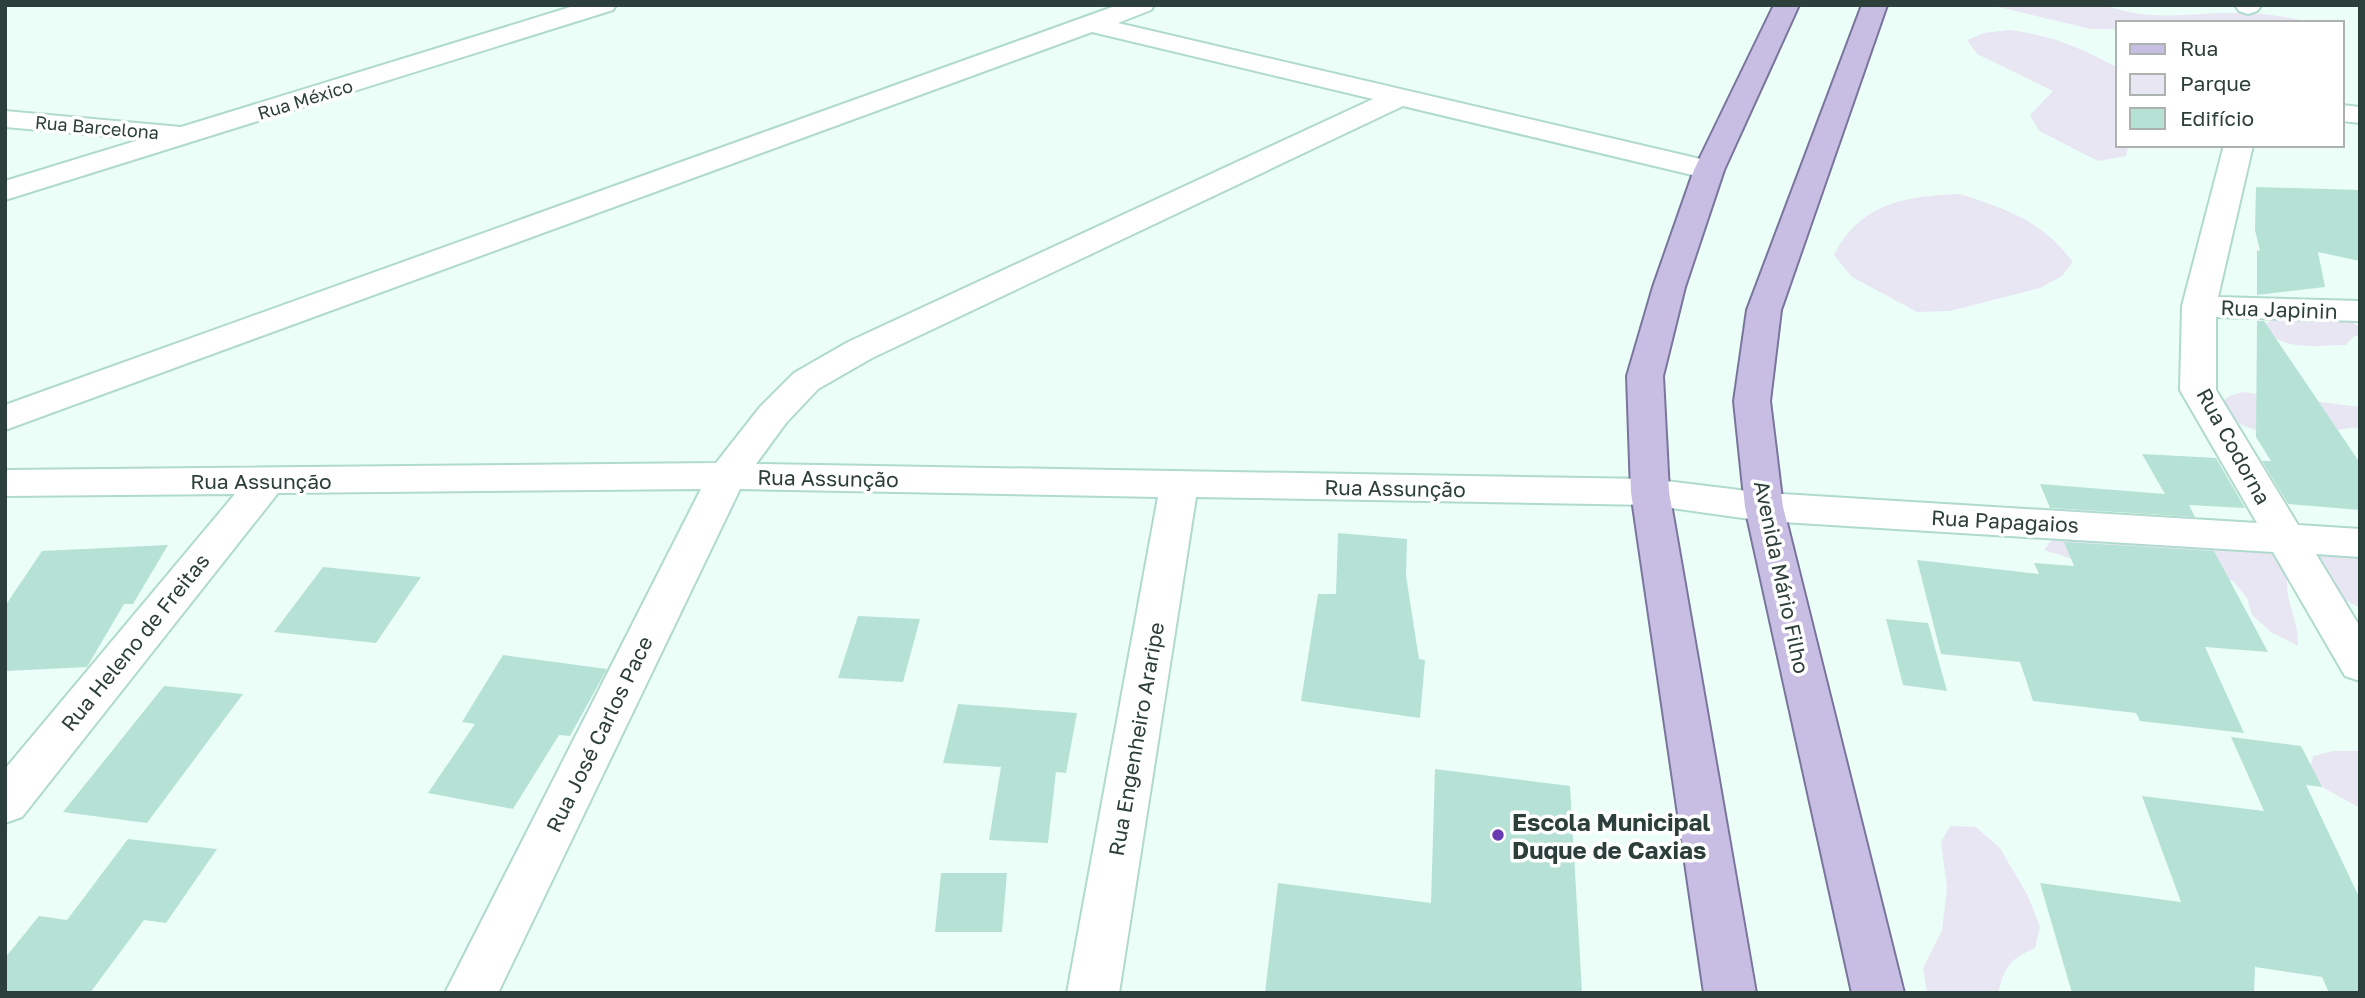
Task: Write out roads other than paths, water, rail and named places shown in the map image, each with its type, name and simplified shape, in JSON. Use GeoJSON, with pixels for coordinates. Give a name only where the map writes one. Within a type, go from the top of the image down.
{"type":"FeatureCollection","features":[{"type":"Feature","properties":{"kind":"main road"},"geometry":{"type":"LineString","coordinates":[[1730,993],[1650,492],[1645,376],[1669,287],[1709,170],[1787,5]]}},
{"type":"Feature","properties":{"kind":"main road","name":"Avenida Mário Filho"},"geometry":{"type":"LineString","coordinates":[[1875,5],[1806,188],[1764,310],[1752,401],[1764,507],[1878,993]]}},
{"type":"Feature","properties":{"kind":"street","name":"Rua México"},"geometry":{"type":"LineString","coordinates":[[5,191],[604,5]]}},
{"type":"Feature","properties":{"kind":"street"},"geometry":{"type":"LineString","coordinates":[[5,418],[1142,5]]}},
{"type":"Feature","properties":{"kind":"street"},"geometry":{"type":"LineString","coordinates":[[1091,24],[1709,170]]}},
{"type":"Feature","properties":{"kind":"street","name":"Rua José Carlos Pace"},"geometry":{"type":"LineString","coordinates":[[471,993],[727,476],[774,415],[806,381],[860,350],[1400,97]]}},
{"type":"Feature","properties":{"kind":"street","name":"Rua Barcelona"},"geometry":{"type":"LineString","coordinates":[[5,119],[190,135]]}},
{"type":"Feature","properties":{"kind":"street","name":"Rua Codorna"},"geometry":{"type":"LineString","coordinates":[[2239,147],[2199,306],[2198,390],[2360,664]]}},
{"type":"Feature","properties":{"kind":"street","name":"Rua Japinin"},"geometry":{"type":"LineString","coordinates":[[2199,306],[2360,311]]}},
{"type":"Feature","properties":{"kind":"street","name":"Rua Assunção"},"geometry":{"type":"LineString","coordinates":[[5,483],[727,476],[1179,486],[1650,492]]}},
{"type":"Feature","properties":{"kind":"street","name":"Rua Heleno de Freitas"},"geometry":{"type":"LineString","coordinates":[[5,803],[266,482]]}},
{"type":"Feature","properties":{"kind":"street","name":"Rua Engenheiro Araripe"},"geometry":{"type":"LineString","coordinates":[[1093,993],[1179,486]]}},
{"type":"Feature","properties":{"kind":"street","name":"Rua Papagaios"},"geometry":{"type":"LineString","coordinates":[[1650,492],[1764,507],[2360,543]]}},
{"type":"Feature","properties":{"kind":"place","name":"Escola Municipal Duque de Caxias"},"geometry":{"type":"Point","coordinates":[1498,835]}}]}
